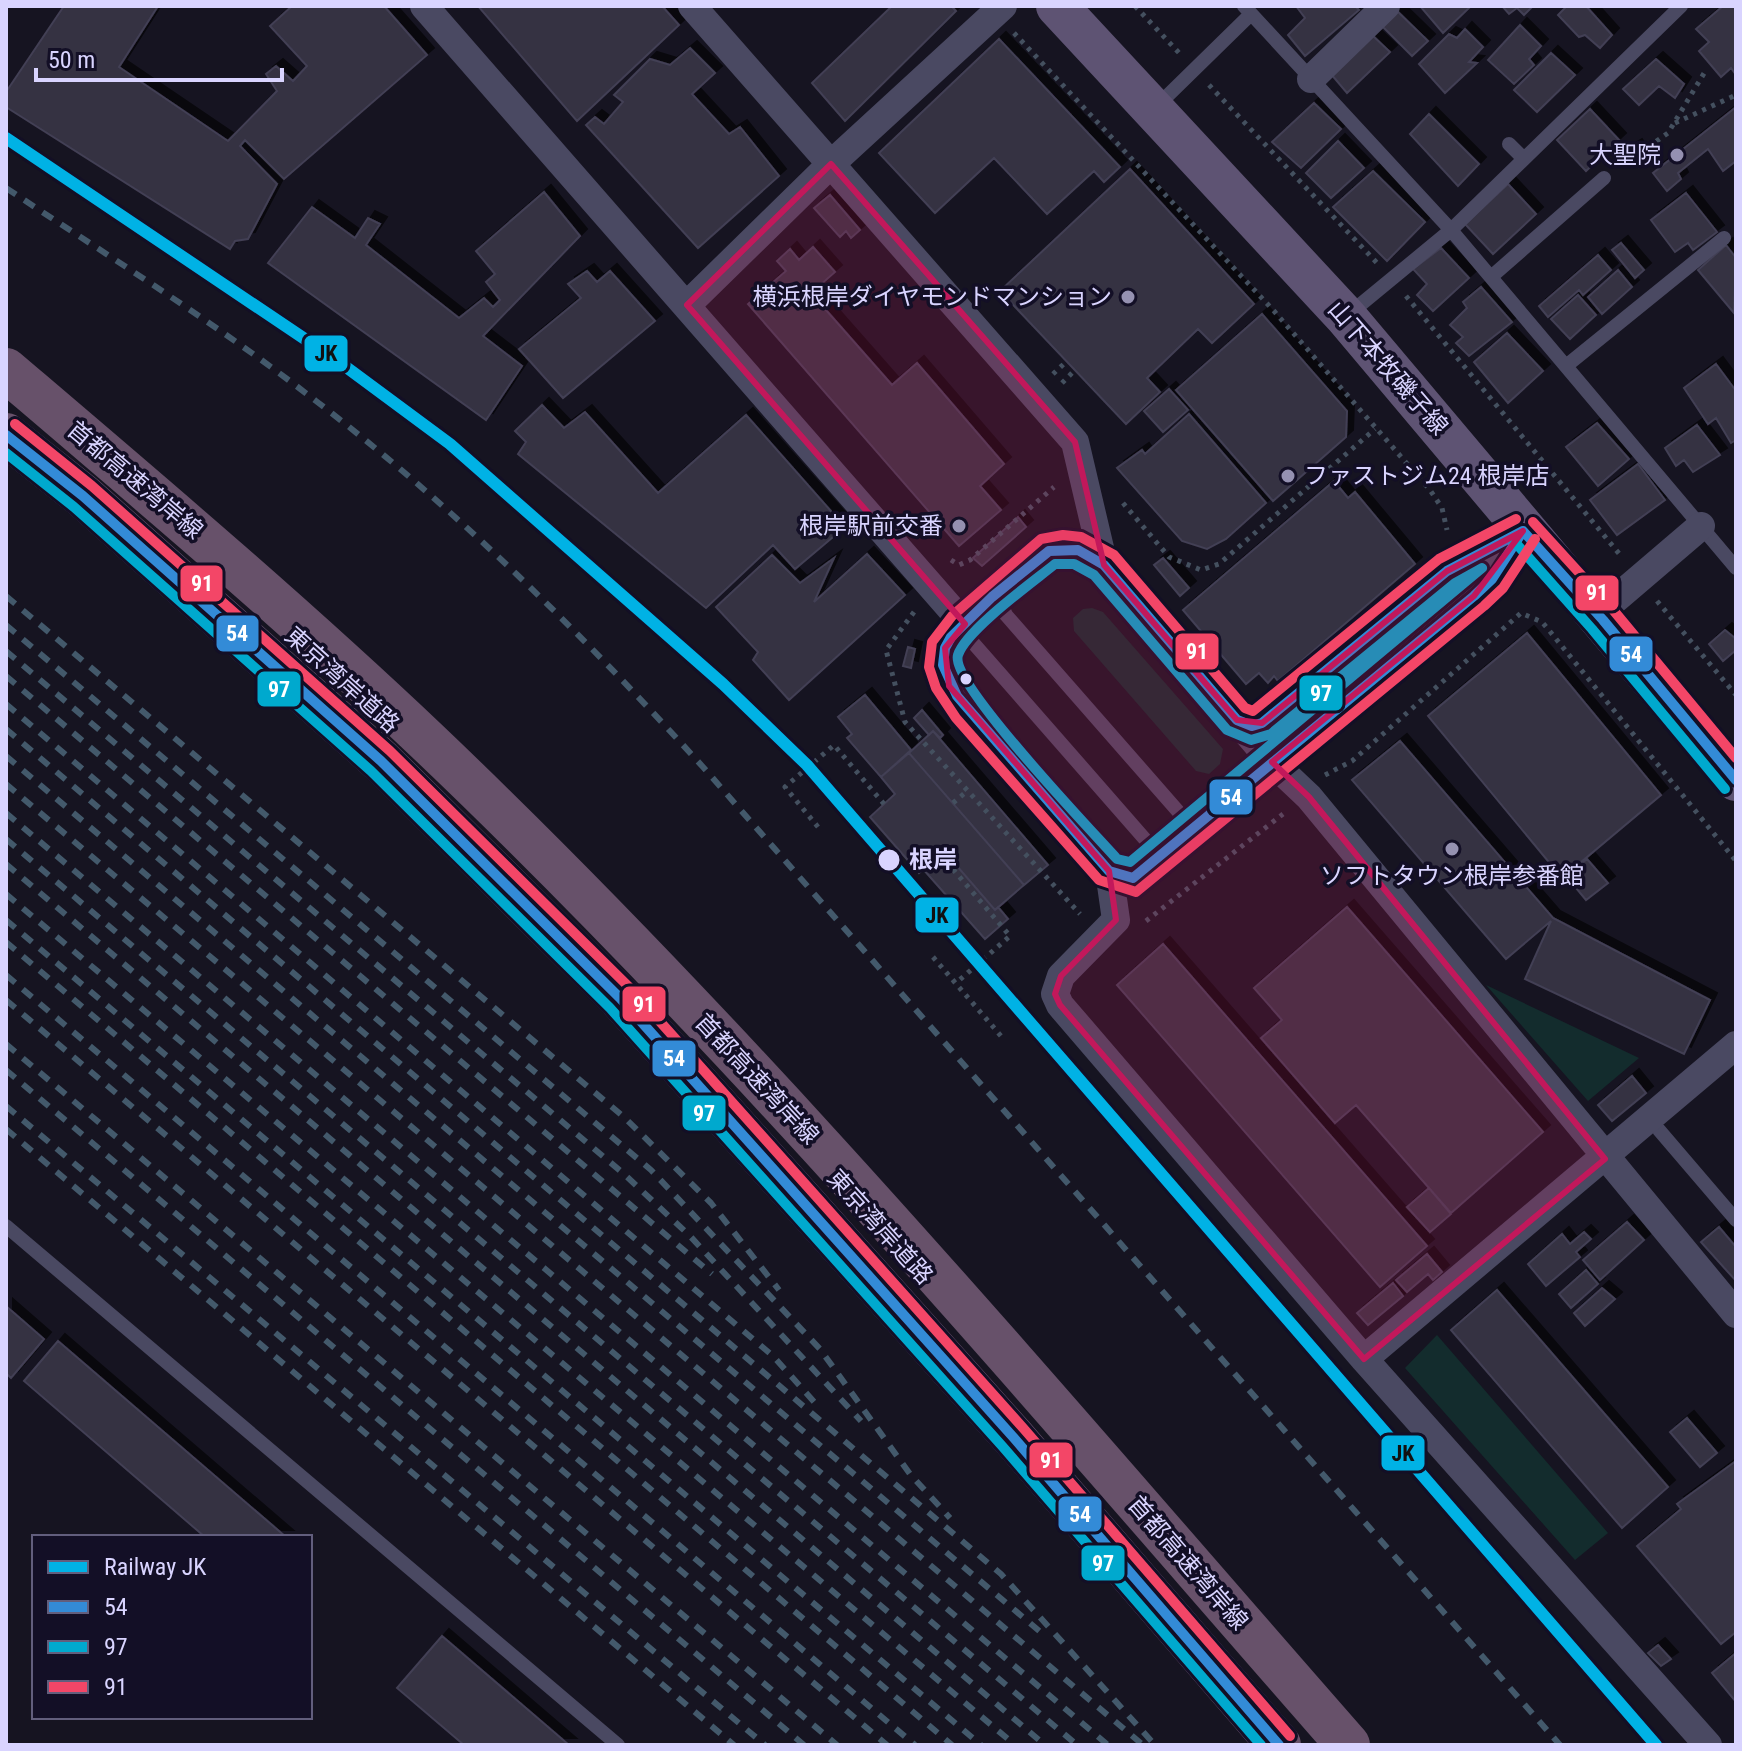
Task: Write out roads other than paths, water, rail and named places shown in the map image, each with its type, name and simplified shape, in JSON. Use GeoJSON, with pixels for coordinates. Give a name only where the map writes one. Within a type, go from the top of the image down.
{"type":"FeatureCollection","features":[{"type":"Feature","properties":{"kind":"highway","name":"首都高速湾岸線"},"geometry":{"type":"LineString","coordinates":[[6,370],[227,558],[428,742],[651,967],[860,1188],[1348,1745]]}},
{"type":"Feature","properties":{"kind":"highway","name":"東京湾岸道路"},"geometry":{"type":"LineString","coordinates":[[6,384],[404,735],[562,891],[770,1106],[924,1275],[1333,1745]]}},
{"type":"Feature","properties":{"kind":"highway","name":"東京湾岸道路"},"geometry":{"type":"LineString","coordinates":[[6,435],[83,496],[381,761],[620,998],[1014,1438],[1279,1745]]}},
{"type":"Feature","properties":{"kind":"highway"},"geometry":{"type":"LineString","coordinates":[[6,450],[197,614],[391,790],[608,1007],[930,1358],[1260,1745]]}},
{"type":"Feature","properties":{"kind":"main road","name":"山下本牧磯子線"},"geometry":{"type":"LineString","coordinates":[[1057,6],[1346,317],[1523,531],[1598,614],[1736,780]]}},
{"type":"Feature","properties":{"kind":"street"},"geometry":{"type":"LineString","coordinates":[[424,6],[687,305],[963,627]]}},
{"type":"Feature","properties":{"kind":"street"},"geometry":{"type":"LineString","coordinates":[[692,6],[1075,442],[1104,565]]}},
{"type":"Feature","properties":{"kind":"street"},"geometry":{"type":"LineString","coordinates":[[1311,79],[1386,6]]}},
{"type":"Feature","properties":{"kind":"street"},"geometry":{"type":"LineString","coordinates":[[687,305],[831,164],[999,10]]}},
{"type":"Feature","properties":{"kind":"street"},"geometry":{"type":"LineString","coordinates":[[1598,614],[1701,526]]}},
{"type":"Feature","properties":{"kind":"street"},"geometry":{"type":"LineString","coordinates":[[1237,720],[1252,726],[1262,723],[1447,571],[1523,531]]}},
{"type":"Feature","properties":{"kind":"street"},"geometry":{"type":"LineString","coordinates":[[1109,871],[1133,878],[1474,596],[1492,579],[1523,531]]}},
{"type":"Feature","properties":{"kind":"street"},"geometry":{"type":"LineString","coordinates":[[1708,1745],[1364,1359],[1060,1005],[1055,994],[1061,976],[1116,920],[1109,871],[949,686],[944,667],[945,648],[963,627],[1049,551],[1086,552],[1104,565],[1272,762],[1309,797],[1736,1314]]}},
{"type":"Feature","properties":{"kind":"street"},"geometry":{"type":"LineString","coordinates":[[1364,1359],[1605,1159],[1736,1045]]}},
{"type":"Feature","properties":{"kind":"lane"},"geometry":{"type":"LineString","coordinates":[[1346,317],[1451,230],[1681,6]]}},
{"type":"Feature","properties":{"kind":"lane"},"geometry":{"type":"LineString","coordinates":[[1154,108],[1247,10],[1311,79],[1368,131],[1736,568]]}},
{"type":"Feature","properties":{"kind":"lane"},"geometry":{"type":"LineString","coordinates":[[1509,144],[1523,158]]}},
{"type":"Feature","properties":{"kind":"lane"},"geometry":{"type":"LineString","coordinates":[[1491,277],[1604,178]]}},
{"type":"Feature","properties":{"kind":"lane"},"geometry":{"type":"LineString","coordinates":[[1566,366],[1724,238]]}},
{"type":"Feature","properties":{"kind":"lane"},"geometry":{"type":"LineString","coordinates":[[997,594],[1006,615],[1133,762],[1183,817],[1198,822]]}},
{"type":"Feature","properties":{"kind":"lane"},"geometry":{"type":"LineString","coordinates":[[963,627],[971,644],[1150,845],[1165,850]]}},
{"type":"Feature","properties":{"kind":"lane"},"geometry":{"type":"LineString","coordinates":[[1659,1130],[1736,1220]]}},
{"type":"Feature","properties":{"kind":"lane"},"geometry":{"type":"LineString","coordinates":[[6,1226],[618,1745]]}},
{"type":"Feature","properties":{"kind":"railway"},"geometry":{"type":"LineString","coordinates":[[6,188],[202,318],[316,401],[469,530],[612,669],[703,767],[1560,1745]]}},
{"type":"Feature","properties":{"kind":"railway"},"geometry":{"type":"LineString","coordinates":[[6,596],[625,1118],[711,1203],[779,1290]]}},
{"type":"Feature","properties":{"kind":"railway"},"geometry":{"type":"LineString","coordinates":[[6,625],[651,1170],[820,1349],[910,1474],[950,1518]]}},
{"type":"Feature","properties":{"kind":"railway"},"geometry":{"type":"LineString","coordinates":[[6,651],[624,1174],[690,1236],[861,1421]]}},
{"type":"Feature","properties":{"kind":"railway"},"geometry":{"type":"LineString","coordinates":[[6,676],[712,1274]]}},
{"type":"Feature","properties":{"kind":"railway"},"geometry":{"type":"LineString","coordinates":[[6,704],[773,1356],[817,1405]]}},
{"type":"Feature","properties":{"kind":"railway"},"geometry":{"type":"LineString","coordinates":[[6,729],[1001,1574],[1155,1745]]}},
{"type":"Feature","properties":{"kind":"railway"},"geometry":{"type":"LineString","coordinates":[[6,756],[1044,1635]]}},
{"type":"Feature","properties":{"kind":"railway"},"geometry":{"type":"LineString","coordinates":[[6,784],[1143,1745]]}},
{"type":"Feature","properties":{"kind":"railway"},"geometry":{"type":"LineString","coordinates":[[6,813],[1108,1745]]}},
{"type":"Feature","properties":{"kind":"railway"},"geometry":{"type":"LineString","coordinates":[[6,839],[1077,1745]]}},
{"type":"Feature","properties":{"kind":"railway"},"geometry":{"type":"LineString","coordinates":[[6,864],[1045,1745]]}},
{"type":"Feature","properties":{"kind":"railway"},"geometry":{"type":"LineString","coordinates":[[6,894],[1015,1745]]}},
{"type":"Feature","properties":{"kind":"railway"},"geometry":{"type":"LineString","coordinates":[[6,920],[981,1745]]}},
{"type":"Feature","properties":{"kind":"railway"},"geometry":{"type":"LineString","coordinates":[[6,942],[952,1745]]}},
{"type":"Feature","properties":{"kind":"railway"},"geometry":{"type":"LineString","coordinates":[[6,975],[915,1745]]}},
{"type":"Feature","properties":{"kind":"railway"},"geometry":{"type":"LineString","coordinates":[[6,1000],[887,1745]]}},
{"type":"Feature","properties":{"kind":"railway"},"geometry":{"type":"LineString","coordinates":[[6,1044],[837,1745]]}},
{"type":"Feature","properties":{"kind":"railway"},"geometry":{"type":"LineString","coordinates":[[6,1070],[804,1745]]}},
{"type":"Feature","properties":{"kind":"railway"},"geometry":{"type":"LineString","coordinates":[[6,1106],[765,1745]]}},
{"type":"Feature","properties":{"kind":"railway"},"geometry":{"type":"LineString","coordinates":[[6,1129],[734,1745]]}},
{"type":"Feature","properties":{"kind":"rail line","name":"JK"},"geometry":{"type":"LineString","coordinates":[[6,138],[342,364],[450,444],[723,684],[807,765],[1656,1745]]}},
{"type":"Feature","properties":{"kind":"place","name":"大聖院"},"geometry":{"type":"Point","coordinates":[1677,155]}},
{"type":"Feature","properties":{"kind":"place","name":"横浜根岸ダイヤモンドマンション"},"geometry":{"type":"Point","coordinates":[1128,297]}},
{"type":"Feature","properties":{"kind":"place","name":"ファストジム24 根岸店"},"geometry":{"type":"Point","coordinates":[1288,476]}},
{"type":"Feature","properties":{"kind":"place","name":"根岸駅前交番"},"geometry":{"type":"Point","coordinates":[959,526]}},
{"type":"Feature","properties":{"kind":"place","name":"ソフトタウン根岸参番館"},"geometry":{"type":"Point","coordinates":[1452,849]}},
{"type":"Feature","properties":{"kind":"place","name":"根岸"},"geometry":{"type":"Point","coordinates":[889,860]}}]}
